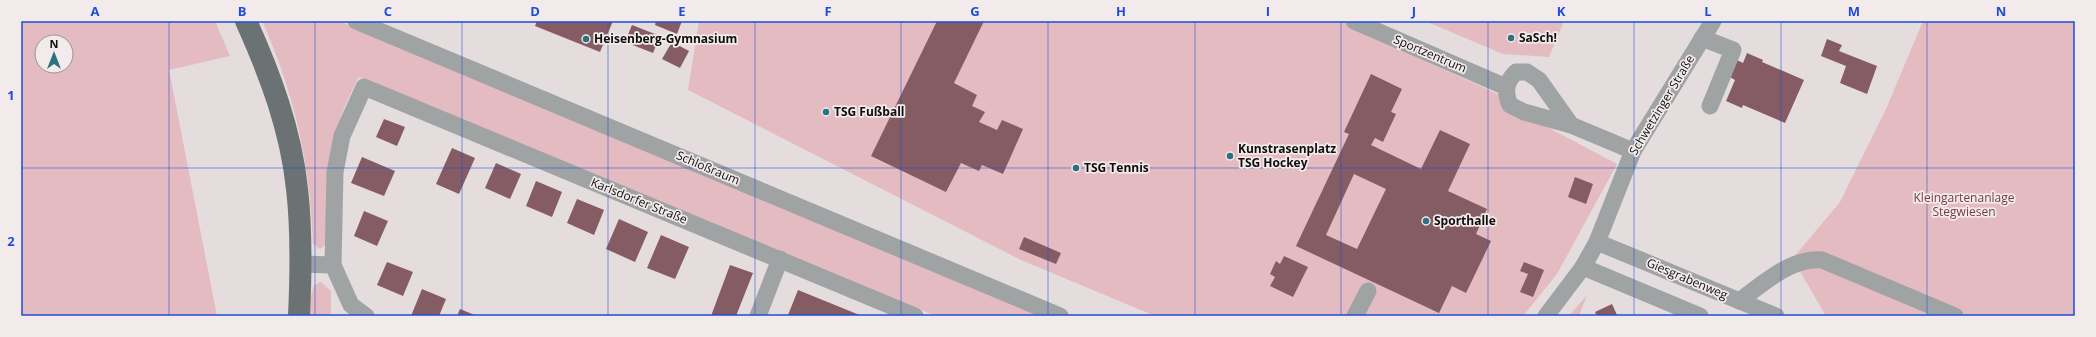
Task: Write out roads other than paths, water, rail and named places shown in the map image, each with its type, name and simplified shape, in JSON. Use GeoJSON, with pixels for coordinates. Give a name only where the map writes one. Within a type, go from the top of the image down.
{"type":"FeatureCollection","features":[{"type":"Feature","properties":{"kind":"main road"},"geometry":{"type":"LineString","coordinates":[[246,21],[267,69],[289,142],[297,187],[301,264],[299,316]]}},
{"type":"Feature","properties":{"kind":"street","name":"Schloßraum"},"geometry":{"type":"LineString","coordinates":[[356,21],[1060,316]]}},
{"type":"Feature","properties":{"kind":"street","name":"Sportzentrum"},"geometry":{"type":"LineString","coordinates":[[1354,21],[1506,87]]}},
{"type":"Feature","properties":{"kind":"street","name":"Schwetzinger Straße"},"geometry":{"type":"LineString","coordinates":[[1546,316],[1583,267],[1597,242],[1634,151],[1713,21]]}},
{"type":"Feature","properties":{"kind":"street"},"geometry":{"type":"LineString","coordinates":[[1702,38],[1733,50],[1710,106]]}},
{"type":"Feature","properties":{"kind":"street"},"geometry":{"type":"LineString","coordinates":[[1571,125],[1540,80],[1527,72],[1516,72],[1510,78],[1506,87],[1510,105],[1524,112],[1571,125],[1634,151]]}},
{"type":"Feature","properties":{"kind":"street","name":"Karlsdorfer Straße"},"geometry":{"type":"LineString","coordinates":[[333,265],[335,172],[342,136],[364,87],[915,316]]}},
{"type":"Feature","properties":{"kind":"street","name":"Giesgrabenweg"},"geometry":{"type":"LineString","coordinates":[[1597,242],[1776,316]]}},
{"type":"Feature","properties":{"kind":"street"},"geometry":{"type":"LineString","coordinates":[[758,316],[780,259]]}},
{"type":"Feature","properties":{"kind":"street"},"geometry":{"type":"LineString","coordinates":[[1739,301],[1795,263],[1814,259],[1822,260],[1955,316]]}},
{"type":"Feature","properties":{"kind":"street"},"geometry":{"type":"LineString","coordinates":[[301,264],[333,265],[349,310],[366,316]]}},
{"type":"Feature","properties":{"kind":"street"},"geometry":{"type":"LineString","coordinates":[[1583,267],[1700,316]]}},
{"type":"Feature","properties":{"kind":"street"},"geometry":{"type":"LineString","coordinates":[[1355,316],[1368,291]]}},
{"type":"Feature","properties":{"kind":"place","name":"SaSch!"},"geometry":{"type":"Point","coordinates":[1511,38]}},
{"type":"Feature","properties":{"kind":"place","name":"Heisenberg-Gymnasium"},"geometry":{"type":"Point","coordinates":[586,39]}},
{"type":"Feature","properties":{"kind":"place","name":"TSG Fußball"},"geometry":{"type":"Point","coordinates":[826,112]}},
{"type":"Feature","properties":{"kind":"place","name":"Kunstrasenplatz TSG Hockey"},"geometry":{"type":"Point","coordinates":[1230,156]}},
{"type":"Feature","properties":{"kind":"place","name":"TSG Tennis"},"geometry":{"type":"Point","coordinates":[1076,168]}},
{"type":"Feature","properties":{"kind":"place","name":"Sporthalle"},"geometry":{"type":"Point","coordinates":[1426,221]}},
{"type":"Feature","properties":{"kind":"park label","name":"Kleingartenanlage Stegwiesen"},"geometry":{"type":"Point","coordinates":[1964,205]}}]}
